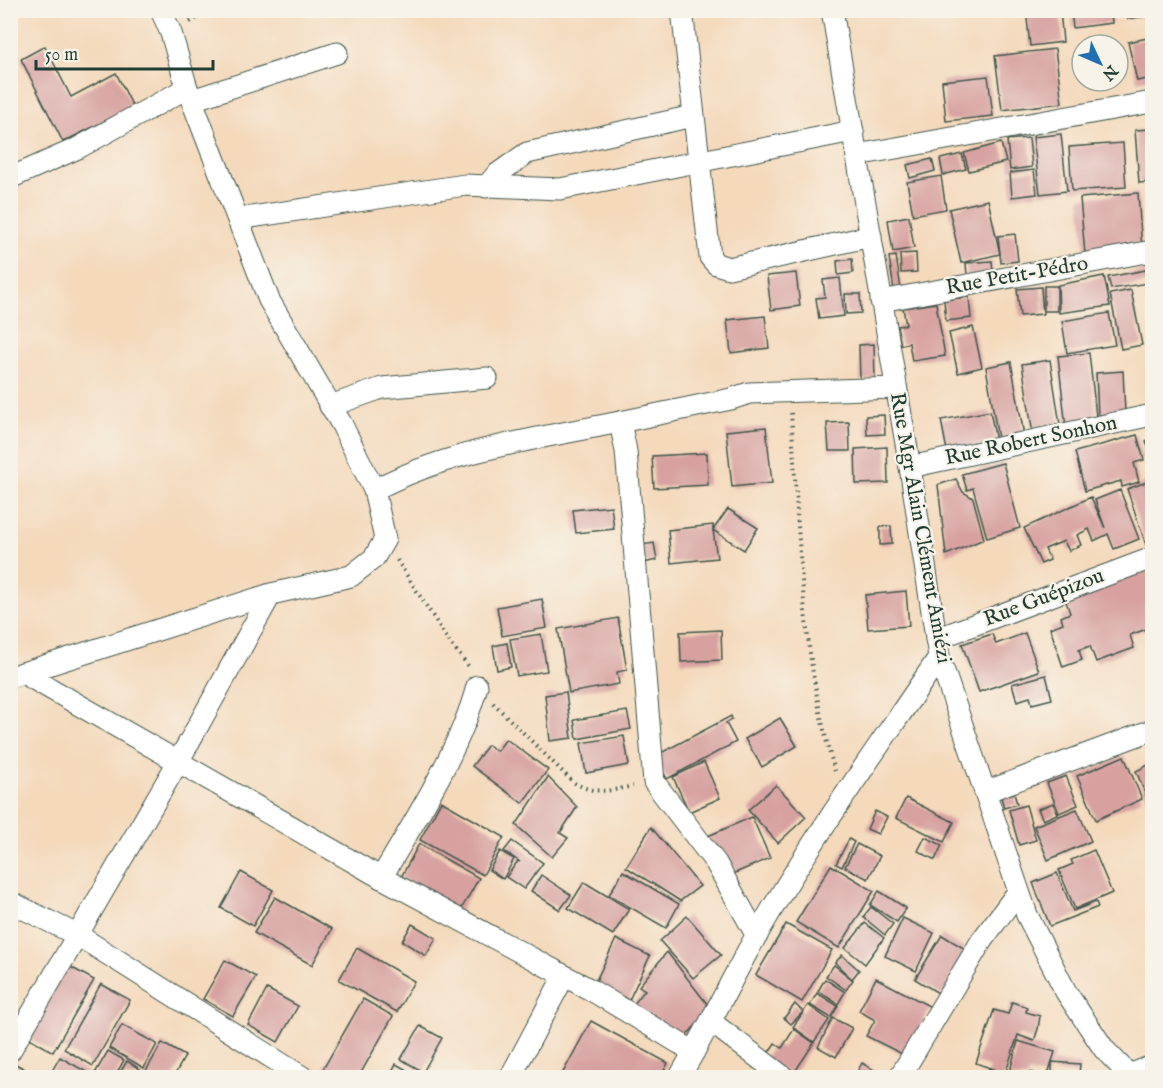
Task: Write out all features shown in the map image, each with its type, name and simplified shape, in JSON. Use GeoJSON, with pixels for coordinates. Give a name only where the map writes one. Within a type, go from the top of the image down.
{"type":"FeatureCollection","features":[{"type":"Feature","properties":{"kind":"street"},"geometry":{"type":"LineString","coordinates":[[17,675],[271,594],[351,576],[374,558],[385,538],[374,490],[330,406],[269,300],[190,94],[171,33],[160,10]]}},
{"type":"Feature","properties":{"kind":"street"},"geometry":{"type":"LineString","coordinates":[[682,10],[710,257],[716,264],[729,268],[871,236]]}},
{"type":"Feature","properties":{"kind":"street","name":"Rue Mgr Alain Clément Amiézi"},"geometry":{"type":"LineString","coordinates":[[832,10],[910,467],[938,648],[1027,915],[1066,992],[1104,1049],[1131,1076]]}},
{"type":"Feature","properties":{"kind":"street"},"geometry":{"type":"LineString","coordinates":[[10,178],[190,94],[337,53]]}},
{"type":"Feature","properties":{"kind":"street"},"geometry":{"type":"LineString","coordinates":[[857,154],[1152,102]]}},
{"type":"Feature","properties":{"kind":"street"},"geometry":{"type":"LineString","coordinates":[[486,187],[496,175],[527,153],[693,116]]}},
{"type":"Feature","properties":{"kind":"street"},"geometry":{"type":"LineString","coordinates":[[238,219],[465,185],[560,189],[853,131]]}},
{"type":"Feature","properties":{"kind":"street","name":"Rue Petit-Pédro"},"geometry":{"type":"LineString","coordinates":[[881,301],[1152,251]]}},
{"type":"Feature","properties":{"kind":"street"},"geometry":{"type":"LineString","coordinates":[[330,406],[382,388],[487,378]]}},
{"type":"Feature","properties":{"kind":"street"},"geometry":{"type":"LineString","coordinates":[[374,490],[408,472],[478,451],[731,399],[749,393],[896,388]]}},
{"type":"Feature","properties":{"kind":"street","name":"Rue Robert Sonhon"},"geometry":{"type":"LineString","coordinates":[[910,467],[1152,415]]}},
{"type":"Feature","properties":{"kind":"street"},"geometry":{"type":"LineString","coordinates":[[620,422],[626,451],[654,782],[716,863],[757,936]]}},
{"type":"Feature","properties":{"kind":"street","name":"Rue Guépizou"},"geometry":{"type":"LineString","coordinates":[[938,648],[1152,558]]}},
{"type":"Feature","properties":{"kind":"street"},"geometry":{"type":"LineString","coordinates":[[10,1051],[79,936],[271,594]]}},
{"type":"Feature","properties":{"kind":"street"},"geometry":{"type":"LineString","coordinates":[[680,1077],[757,936],[938,648]]}},
{"type":"Feature","properties":{"kind":"street"},"geometry":{"type":"LineString","coordinates":[[17,675],[178,762],[381,878],[564,976],[694,1052]]}},
{"type":"Feature","properties":{"kind":"street"},"geometry":{"type":"LineString","coordinates":[[381,878],[433,786],[471,708],[477,686]]}},
{"type":"Feature","properties":{"kind":"street"},"geometry":{"type":"LineString","coordinates":[[985,792],[1152,730]]}},
{"type":"Feature","properties":{"kind":"street"},"geometry":{"type":"LineString","coordinates":[[899,1077],[982,940],[1018,892]]}},
{"type":"Feature","properties":{"kind":"street"},"geometry":{"type":"LineString","coordinates":[[10,902],[79,936],[304,1077]]}},
{"type":"Feature","properties":{"kind":"street"},"geometry":{"type":"LineString","coordinates":[[510,1077],[564,976]]}},
{"type":"Feature","properties":{"kind":"street"},"geometry":{"type":"LineString","coordinates":[[711,1022],[785,1077]]}},
{"type":"Feature","properties":{"kind":"street"},"geometry":{"type":"LineString","coordinates":[[1131,1076],[1152,1066]]}},
{"type":"Feature","properties":{"kind":"path"},"geometry":{"type":"LineString","coordinates":[[789,392],[802,575],[821,726],[844,799]]}},
{"type":"Feature","properties":{"kind":"path"},"geometry":{"type":"LineString","coordinates":[[385,538],[416,591],[474,674],[477,686],[573,782],[582,788],[603,792],[654,782]]}},
{"type":"Feature","properties":{"kind":"building"},"geometry":{"type":"Polygon","coordinates":[[[1026,10],[1060,10],[1063,42],[1030,46],[1026,10]]]}},
{"type":"Feature","properties":{"kind":"building"},"geometry":{"type":"Polygon","coordinates":[[[1071,10],[1111,10],[1112,23],[1073,28],[1071,10]]]}},
{"type":"Feature","properties":{"kind":"building"},"geometry":{"type":"Polygon","coordinates":[[[1127,10],[1152,10],[1152,15],[1128,19],[1127,10]]]}},
{"type":"Feature","properties":{"kind":"building"},"geometry":{"type":"Polygon","coordinates":[[[1152,37],[1152,78],[1137,81],[1130,42],[1152,37]]]}},
{"type":"Feature","properties":{"kind":"building"},"geometry":{"type":"Polygon","coordinates":[[[45,46],[71,97],[116,73],[133,107],[63,142],[21,59],[45,46]]]}},
{"type":"Feature","properties":{"kind":"building"},"geometry":{"type":"Polygon","coordinates":[[[1055,49],[1062,103],[1002,110],[995,56],[1055,49]]]}},
{"type":"Feature","properties":{"kind":"building"},"geometry":{"type":"Polygon","coordinates":[[[988,76],[993,116],[946,121],[942,81],[988,76]]]}},
{"type":"Feature","properties":{"kind":"building"},"geometry":{"type":"Polygon","coordinates":[[[1152,129],[1152,182],[1139,183],[1135,130],[1152,129]]]}},
{"type":"Feature","properties":{"kind":"building"},"geometry":{"type":"Polygon","coordinates":[[[1061,134],[1067,191],[1040,194],[1033,137],[1061,134]]]}},
{"type":"Feature","properties":{"kind":"building"},"geometry":{"type":"Polygon","coordinates":[[[1029,138],[1032,167],[1010,170],[1007,140],[1029,138]]]}},
{"type":"Feature","properties":{"kind":"building"},"geometry":{"type":"Polygon","coordinates":[[[1001,143],[1006,162],[969,171],[964,153],[1001,143]]]}},
{"type":"Feature","properties":{"kind":"building"},"geometry":{"type":"Polygon","coordinates":[[[1123,143],[1126,187],[1072,191],[1069,147],[1123,143]]]}},
{"type":"Feature","properties":{"kind":"building"},"geometry":{"type":"Polygon","coordinates":[[[962,154],[966,169],[943,175],[940,159],[962,154]]]}},
{"type":"Feature","properties":{"kind":"building"},"geometry":{"type":"Polygon","coordinates":[[[932,159],[935,171],[910,178],[907,165],[932,159]]]}},
{"type":"Feature","properties":{"kind":"building"},"geometry":{"type":"Polygon","coordinates":[[[1034,170],[1037,194],[1012,197],[1010,173],[1034,170]]]}},
{"type":"Feature","properties":{"kind":"building"},"geometry":{"type":"Polygon","coordinates":[[[941,176],[946,209],[913,215],[907,182],[941,176]]]}},
{"type":"Feature","properties":{"kind":"building"},"geometry":{"type":"Polygon","coordinates":[[[1138,193],[1142,249],[1085,254],[1080,198],[1138,193]]]}},
{"type":"Feature","properties":{"kind":"building"},"geometry":{"type":"Polygon","coordinates":[[[988,200],[1000,254],[961,263],[949,209],[988,200]]]}},
{"type":"Feature","properties":{"kind":"building"},"geometry":{"type":"Polygon","coordinates":[[[909,216],[914,248],[893,252],[888,220],[909,216]]]}},
{"type":"Feature","properties":{"kind":"building"},"geometry":{"type":"Polygon","coordinates":[[[1015,234],[1018,261],[1001,263],[998,236],[1015,234]]]}},
{"type":"Feature","properties":{"kind":"building"},"geometry":{"type":"Polygon","coordinates":[[[916,253],[917,272],[901,273],[900,254],[916,253]]]}},
{"type":"Feature","properties":{"kind":"building"},"geometry":{"type":"Polygon","coordinates":[[[896,256],[901,289],[894,290],[889,257],[896,256]]]}},
{"type":"Feature","properties":{"kind":"building"},"geometry":{"type":"Polygon","coordinates":[[[852,259],[853,273],[838,275],[837,261],[852,259]]]}},
{"type":"Feature","properties":{"kind":"building"},"geometry":{"type":"Polygon","coordinates":[[[992,261],[993,273],[967,276],[966,263],[992,261]]]}},
{"type":"Feature","properties":{"kind":"building"},"geometry":{"type":"Polygon","coordinates":[[[1146,270],[1148,283],[1111,289],[1108,277],[1146,270]]]}},
{"type":"Feature","properties":{"kind":"building"},"geometry":{"type":"Polygon","coordinates":[[[796,273],[800,306],[771,310],[767,276],[796,273]]]}},
{"type":"Feature","properties":{"kind":"building"},"geometry":{"type":"Polygon","coordinates":[[[1104,276],[1110,306],[1059,313],[1058,285],[1104,276]]]}},
{"type":"Feature","properties":{"kind":"building"},"geometry":{"type":"Polygon","coordinates":[[[840,278],[844,316],[819,319],[816,298],[825,297],[823,280],[840,278]]]}},
{"type":"Feature","properties":{"kind":"building"},"geometry":{"type":"Polygon","coordinates":[[[1044,286],[1057,286],[1057,311],[1044,311],[1044,286]]]}},
{"type":"Feature","properties":{"kind":"building"},"geometry":{"type":"Polygon","coordinates":[[[1041,287],[1043,314],[1020,316],[1017,289],[1041,287]]]}},
{"type":"Feature","properties":{"kind":"building"},"geometry":{"type":"Polygon","coordinates":[[[1131,290],[1142,345],[1121,349],[1110,294],[1131,290]]]}},
{"type":"Feature","properties":{"kind":"building"},"geometry":{"type":"Polygon","coordinates":[[[845,294],[860,294],[861,313],[846,314],[845,294]]]}},
{"type":"Feature","properties":{"kind":"building"},"geometry":{"type":"Polygon","coordinates":[[[969,297],[971,318],[946,321],[944,300],[969,297]]]}},
{"type":"Feature","properties":{"kind":"building"},"geometry":{"type":"Polygon","coordinates":[[[936,303],[945,356],[912,361],[909,343],[901,345],[897,326],[906,325],[903,308],[936,303]]]}},
{"type":"Feature","properties":{"kind":"building"},"geometry":{"type":"Polygon","coordinates":[[[1109,313],[1115,345],[1067,353],[1062,321],[1109,313]]]}},
{"type":"Feature","properties":{"kind":"building"},"geometry":{"type":"Polygon","coordinates":[[[765,316],[769,348],[731,353],[727,320],[765,316]]]}},
{"type":"Feature","properties":{"kind":"building"},"geometry":{"type":"Polygon","coordinates":[[[973,327],[982,367],[958,373],[949,333],[973,327]]]}},
{"type":"Feature","properties":{"kind":"building"},"geometry":{"type":"Polygon","coordinates":[[[874,344],[875,379],[860,380],[859,345],[874,344]]]}},
{"type":"Feature","properties":{"kind":"building"},"geometry":{"type":"Polygon","coordinates":[[[1089,353],[1097,425],[1066,428],[1058,356],[1089,353]]]}},
{"type":"Feature","properties":{"kind":"building"},"geometry":{"type":"Polygon","coordinates":[[[1050,360],[1061,431],[1033,435],[1022,364],[1050,360]]]}},
{"type":"Feature","properties":{"kind":"building"},"geometry":{"type":"Polygon","coordinates":[[[1011,362],[1025,441],[999,445],[986,367],[1011,362]]]}},
{"type":"Feature","properties":{"kind":"building"},"geometry":{"type":"Polygon","coordinates":[[[1123,371],[1125,413],[1098,415],[1096,373],[1123,371]]]}},
{"type":"Feature","properties":{"kind":"building"},"geometry":{"type":"Polygon","coordinates":[[[990,411],[996,441],[947,451],[941,420],[990,411]]]}},
{"type":"Feature","properties":{"kind":"building"},"geometry":{"type":"Polygon","coordinates":[[[884,415],[885,434],[867,435],[866,416],[884,415]]]}},
{"type":"Feature","properties":{"kind":"building"},"geometry":{"type":"Polygon","coordinates":[[[849,422],[850,451],[829,451],[827,423],[849,422]]]}},
{"type":"Feature","properties":{"kind":"building"},"geometry":{"type":"Polygon","coordinates":[[[766,427],[772,483],[732,487],[726,431],[766,427]]]}},
{"type":"Feature","properties":{"kind":"building"},"geometry":{"type":"Polygon","coordinates":[[[1137,435],[1144,460],[1134,463],[1139,482],[1122,487],[1121,481],[1085,491],[1075,452],[1137,435]]]}},
{"type":"Feature","properties":{"kind":"building"},"geometry":{"type":"Polygon","coordinates":[[[1152,438],[1152,459],[1146,441],[1152,438]]]}},
{"type":"Feature","properties":{"kind":"building"},"geometry":{"type":"Polygon","coordinates":[[[887,447],[888,483],[856,484],[855,449],[887,447]]]}},
{"type":"Feature","properties":{"kind":"building"},"geometry":{"type":"Polygon","coordinates":[[[707,453],[708,485],[654,488],[652,456],[707,453]]]}},
{"type":"Feature","properties":{"kind":"building"},"geometry":{"type":"Polygon","coordinates":[[[1003,463],[1020,528],[987,538],[973,488],[967,490],[962,474],[1003,463]]]}},
{"type":"Feature","properties":{"kind":"building"},"geometry":{"type":"Polygon","coordinates":[[[956,479],[963,492],[973,498],[984,539],[946,555],[938,485],[956,479]]]}},
{"type":"Feature","properties":{"kind":"building"},"geometry":{"type":"Polygon","coordinates":[[[1152,480],[1152,543],[1146,545],[1127,489],[1152,480]]]}},
{"type":"Feature","properties":{"kind":"building"},"geometry":{"type":"Polygon","coordinates":[[[1120,490],[1139,539],[1114,549],[1108,534],[1094,541],[1089,529],[1077,535],[1081,545],[1069,551],[1064,541],[1045,549],[1050,560],[1041,564],[1024,528],[1091,497],[1105,528],[1095,500],[1120,490]]]}},
{"type":"Feature","properties":{"kind":"building"},"geometry":{"type":"Polygon","coordinates":[[[611,506],[614,529],[576,533],[573,510],[611,506]]]}},
{"type":"Feature","properties":{"kind":"building"},"geometry":{"type":"Polygon","coordinates":[[[728,509],[758,528],[744,550],[713,530],[728,509]]]}},
{"type":"Feature","properties":{"kind":"building"},"geometry":{"type":"Polygon","coordinates":[[[713,525],[717,558],[671,563],[668,530],[713,525]]]}},
{"type":"Feature","properties":{"kind":"building"},"geometry":{"type":"Polygon","coordinates":[[[891,526],[892,544],[880,545],[880,527],[891,526]]]}},
{"type":"Feature","properties":{"kind":"building"},"geometry":{"type":"Polygon","coordinates":[[[654,543],[657,560],[639,564],[636,546],[654,543]]]}},
{"type":"Feature","properties":{"kind":"building"},"geometry":{"type":"Polygon","coordinates":[[[1152,565],[1152,627],[1130,635],[1134,648],[1096,662],[1090,646],[1079,650],[1082,660],[1063,667],[1050,628],[1063,623],[1061,617],[1070,613],[1064,596],[1152,565]]]}},
{"type":"Feature","properties":{"kind":"building"},"geometry":{"type":"Polygon","coordinates":[[[906,591],[909,626],[868,629],[865,595],[906,591]]]}},
{"type":"Feature","properties":{"kind":"building"},"geometry":{"type":"Polygon","coordinates":[[[542,599],[547,628],[502,636],[497,607],[542,599]]]}},
{"type":"Feature","properties":{"kind":"building"},"geometry":{"type":"Polygon","coordinates":[[[618,618],[627,670],[617,672],[619,684],[569,693],[558,629],[618,618]]]}},
{"type":"Feature","properties":{"kind":"building"},"geometry":{"type":"Polygon","coordinates":[[[721,630],[722,660],[681,662],[680,632],[721,630]]]}},
{"type":"Feature","properties":{"kind":"building"},"geometry":{"type":"Polygon","coordinates":[[[1025,633],[1039,671],[979,692],[962,644],[992,634],[996,644],[1025,633]]]}},
{"type":"Feature","properties":{"kind":"building"},"geometry":{"type":"Polygon","coordinates":[[[541,634],[547,671],[517,676],[510,639],[541,634]]]}},
{"type":"Feature","properties":{"kind":"building"},"geometry":{"type":"Polygon","coordinates":[[[507,643],[511,667],[497,670],[493,646],[507,643]]]}},
{"type":"Feature","properties":{"kind":"building"},"geometry":{"type":"Polygon","coordinates":[[[1046,675],[1052,699],[1032,704],[1030,697],[1017,701],[1012,684],[1046,675]]]}},
{"type":"Feature","properties":{"kind":"building"},"geometry":{"type":"Polygon","coordinates":[[[566,692],[572,738],[550,741],[545,695],[566,692]]]}},
{"type":"Feature","properties":{"kind":"building"},"geometry":{"type":"Polygon","coordinates":[[[627,711],[631,729],[577,739],[574,720],[627,711]]]}},
{"type":"Feature","properties":{"kind":"building"},"geometry":{"type":"Polygon","coordinates":[[[731,716],[732,719],[726,723],[736,742],[667,779],[655,756],[731,716]]]}},
{"type":"Feature","properties":{"kind":"building"},"geometry":{"type":"Polygon","coordinates":[[[780,718],[797,746],[762,767],[745,739],[780,718]]]}},
{"type":"Feature","properties":{"kind":"building"},"geometry":{"type":"Polygon","coordinates":[[[624,736],[629,765],[586,773],[581,743],[624,736]]]}},
{"type":"Feature","properties":{"kind":"building"},"geometry":{"type":"Polygon","coordinates":[[[506,739],[548,770],[522,803],[472,766],[488,745],[497,751],[506,739]]]}},
{"type":"Feature","properties":{"kind":"building"},"geometry":{"type":"Polygon","coordinates":[[[1124,756],[1142,799],[1096,820],[1077,776],[1124,756]]]}},
{"type":"Feature","properties":{"kind":"building"},"geometry":{"type":"Polygon","coordinates":[[[704,762],[720,798],[689,812],[673,777],[704,762]]]}},
{"type":"Feature","properties":{"kind":"building"},"geometry":{"type":"Polygon","coordinates":[[[1152,763],[1152,810],[1136,771],[1152,763]]]}},
{"type":"Feature","properties":{"kind":"building"},"geometry":{"type":"Polygon","coordinates":[[[1066,776],[1078,805],[1059,813],[1047,783],[1066,776]]]}},
{"type":"Feature","properties":{"kind":"building"},"geometry":{"type":"Polygon","coordinates":[[[548,777],[577,807],[560,833],[568,838],[552,857],[516,825],[548,777]]]}},
{"type":"Feature","properties":{"kind":"building"},"geometry":{"type":"Polygon","coordinates":[[[776,785],[806,817],[778,843],[748,810],[776,785]]]}},
{"type":"Feature","properties":{"kind":"building"},"geometry":{"type":"Polygon","coordinates":[[[1014,793],[1017,804],[1004,808],[1001,797],[1014,793]]]}},
{"type":"Feature","properties":{"kind":"building"},"geometry":{"type":"Polygon","coordinates":[[[906,798],[954,822],[944,842],[896,818],[906,798]]]}},
{"type":"Feature","properties":{"kind":"building"},"geometry":{"type":"Polygon","coordinates":[[[441,801],[504,837],[483,875],[420,840],[441,801]]]}},
{"type":"Feature","properties":{"kind":"building"},"geometry":{"type":"Polygon","coordinates":[[[1053,803],[1057,814],[1043,820],[1038,809],[1053,803]]]}},
{"type":"Feature","properties":{"kind":"building"},"geometry":{"type":"Polygon","coordinates":[[[1026,805],[1036,840],[1019,845],[1009,810],[1026,805]]]}},
{"type":"Feature","properties":{"kind":"building"},"geometry":{"type":"Polygon","coordinates":[[[1077,809],[1091,841],[1048,860],[1034,826],[1077,809]]]}},
{"type":"Feature","properties":{"kind":"building"},"geometry":{"type":"Polygon","coordinates":[[[875,811],[887,817],[878,834],[867,829],[875,811]]]}},
{"type":"Feature","properties":{"kind":"building"},"geometry":{"type":"Polygon","coordinates":[[[752,817],[770,858],[726,877],[708,836],[752,817]]]}},
{"type":"Feature","properties":{"kind":"building"},"geometry":{"type":"Polygon","coordinates":[[[651,827],[700,886],[680,901],[626,867],[651,827]]]}},
{"type":"Feature","properties":{"kind":"building"},"geometry":{"type":"Polygon","coordinates":[[[925,837],[942,845],[935,860],[918,851],[925,837]]]}},
{"type":"Feature","properties":{"kind":"building"},"geometry":{"type":"Polygon","coordinates":[[[849,839],[854,842],[842,867],[836,864],[849,839]]]}},
{"type":"Feature","properties":{"kind":"building"},"geometry":{"type":"Polygon","coordinates":[[[512,841],[543,863],[524,889],[506,877],[518,861],[520,862],[504,851],[512,841]]]}},
{"type":"Feature","properties":{"kind":"building"},"geometry":{"type":"Polygon","coordinates":[[[419,844],[479,878],[459,913],[400,879],[419,844]]]}},
{"type":"Feature","properties":{"kind":"building"},"geometry":{"type":"Polygon","coordinates":[[[857,844],[880,856],[868,879],[845,867],[857,844]]]}},
{"type":"Feature","properties":{"kind":"building"},"geometry":{"type":"Polygon","coordinates":[[[1094,850],[1112,893],[1075,909],[1059,870],[1073,864],[1071,860],[1094,850]]]}},
{"type":"Feature","properties":{"kind":"building"},"geometry":{"type":"Polygon","coordinates":[[[500,851],[514,859],[503,879],[489,870],[500,851]]]}},
{"type":"Feature","properties":{"kind":"building"},"geometry":{"type":"Polygon","coordinates":[[[831,865],[874,891],[839,948],[796,922],[831,865]]]}},
{"type":"Feature","properties":{"kind":"building"},"geometry":{"type":"Polygon","coordinates":[[[623,871],[679,904],[666,928],[609,895],[623,871]]]}},
{"type":"Feature","properties":{"kind":"building"},"geometry":{"type":"Polygon","coordinates":[[[241,872],[273,890],[253,926],[221,908],[241,872]]]}},
{"type":"Feature","properties":{"kind":"building"},"geometry":{"type":"Polygon","coordinates":[[[1057,873],[1073,911],[1096,902],[1098,907],[1050,926],[1033,883],[1057,873]]]}},
{"type":"Feature","properties":{"kind":"building"},"geometry":{"type":"Polygon","coordinates":[[[541,875],[571,895],[560,910],[531,891],[541,875]]]}},
{"type":"Feature","properties":{"kind":"building"},"geometry":{"type":"Polygon","coordinates":[[[584,882],[629,909],[613,935],[568,908],[584,882]]]}},
{"type":"Feature","properties":{"kind":"building"},"geometry":{"type":"Polygon","coordinates":[[[879,891],[906,908],[897,922],[870,905],[879,891]]]}},
{"type":"Feature","properties":{"kind":"building"},"geometry":{"type":"Polygon","coordinates":[[[275,897],[332,929],[312,965],[254,933],[275,897]]]}},
{"type":"Feature","properties":{"kind":"building"},"geometry":{"type":"Polygon","coordinates":[[[871,907],[893,924],[885,935],[863,917],[871,907]]]}},
{"type":"Feature","properties":{"kind":"building"},"geometry":{"type":"Polygon","coordinates":[[[687,916],[721,955],[693,978],[660,941],[687,916]]]}},
{"type":"Feature","properties":{"kind":"building"},"geometry":{"type":"Polygon","coordinates":[[[903,918],[934,933],[916,971],[885,956],[903,918]]]}},
{"type":"Feature","properties":{"kind":"building"},"geometry":{"type":"Polygon","coordinates":[[[865,923],[884,938],[865,964],[845,948],[865,923]]]}},
{"type":"Feature","properties":{"kind":"building"},"geometry":{"type":"Polygon","coordinates":[[[412,924],[436,938],[426,956],[402,941],[412,924]]]}},
{"type":"Feature","properties":{"kind":"building"},"geometry":{"type":"Polygon","coordinates":[[[786,924],[832,950],[802,1002],[756,975],[786,924]]]}},
{"type":"Feature","properties":{"kind":"building"},"geometry":{"type":"Polygon","coordinates":[[[942,935],[970,952],[943,996],[915,979],[942,935]]]}},
{"type":"Feature","properties":{"kind":"building"},"geometry":{"type":"Polygon","coordinates":[[[616,939],[650,956],[628,1002],[594,985],[616,939]]]}},
{"type":"Feature","properties":{"kind":"building"},"geometry":{"type":"Polygon","coordinates":[[[357,948],[414,981],[397,1012],[339,980],[357,948]]]}},
{"type":"Feature","properties":{"kind":"building"},"geometry":{"type":"Polygon","coordinates":[[[667,952],[711,1009],[685,1037],[633,1005],[645,990],[639,986],[667,952]]]}},
{"type":"Feature","properties":{"kind":"building"},"geometry":{"type":"Polygon","coordinates":[[[842,955],[859,970],[852,979],[835,963],[842,955]]]}},
{"type":"Feature","properties":{"kind":"building"},"geometry":{"type":"Polygon","coordinates":[[[225,960],[256,977],[233,1016],[203,999],[225,960]]]}},
{"type":"Feature","properties":{"kind":"building"},"geometry":{"type":"Polygon","coordinates":[[[67,965],[94,980],[53,1052],[26,1036],[67,965]]]}},
{"type":"Feature","properties":{"kind":"building"},"geometry":{"type":"Polygon","coordinates":[[[834,965],[853,980],[846,990],[826,976],[834,965]]]}},
{"type":"Feature","properties":{"kind":"building"},"geometry":{"type":"Polygon","coordinates":[[[876,978],[931,1007],[906,1056],[866,1036],[875,1020],[859,1011],[876,978]]]}},
{"type":"Feature","properties":{"kind":"building"},"geometry":{"type":"Polygon","coordinates":[[[825,979],[845,992],[838,1004],[818,991],[825,979]]]}},
{"type":"Feature","properties":{"kind":"building"},"geometry":{"type":"Polygon","coordinates":[[[101,984],[130,1000],[93,1066],[64,1049],[101,984]]]}},
{"type":"Feature","properties":{"kind":"building"},"geometry":{"type":"Polygon","coordinates":[[[267,989],[298,1006],[278,1042],[248,1025],[267,989]]]}},
{"type":"Feature","properties":{"kind":"building"},"geometry":{"type":"Polygon","coordinates":[[[817,993],[838,1006],[831,1018],[810,1005],[817,993]]]}},
{"type":"Feature","properties":{"kind":"building"},"geometry":{"type":"Polygon","coordinates":[[[363,999],[393,1016],[358,1078],[318,1078],[363,999]]]}},
{"type":"Feature","properties":{"kind":"building"},"geometry":{"type":"Polygon","coordinates":[[[1012,1002],[1027,1007],[1026,1012],[1040,1016],[1034,1041],[1018,1035],[1004,1078],[986,1078],[989,1068],[996,1070],[976,1063],[994,1010],[1008,1014],[1012,1002]]]}},
{"type":"Feature","properties":{"kind":"building"},"geometry":{"type":"Polygon","coordinates":[[[795,1004],[803,1012],[791,1024],[784,1018],[795,1004]]]}},
{"type":"Feature","properties":{"kind":"building"},"geometry":{"type":"Polygon","coordinates":[[[808,1005],[829,1020],[814,1042],[793,1027],[808,1005]]]}},
{"type":"Feature","properties":{"kind":"building"},"geometry":{"type":"Polygon","coordinates":[[[833,1018],[852,1028],[836,1057],[818,1047],[833,1018]]]}},
{"type":"Feature","properties":{"kind":"building"},"geometry":{"type":"Polygon","coordinates":[[[591,1021],[668,1063],[660,1078],[560,1078],[591,1021]]]}},
{"type":"Feature","properties":{"kind":"building"},"geometry":{"type":"Polygon","coordinates":[[[122,1025],[157,1044],[144,1068],[109,1048],[122,1025]]]}},
{"type":"Feature","properties":{"kind":"building"},"geometry":{"type":"Polygon","coordinates":[[[420,1026],[442,1038],[423,1072],[401,1059],[420,1026]]]}},
{"type":"Feature","properties":{"kind":"building"},"geometry":{"type":"Polygon","coordinates":[[[794,1029],[814,1043],[792,1076],[765,1058],[775,1043],[782,1048],[794,1029]]]}},
{"type":"Feature","properties":{"kind":"building"},"geometry":{"type":"Polygon","coordinates":[[[1018,1041],[1055,1052],[1047,1077],[1029,1072],[1027,1078],[1008,1078],[1018,1041]]]}},
{"type":"Feature","properties":{"kind":"building"},"geometry":{"type":"Polygon","coordinates":[[[162,1043],[185,1056],[173,1078],[142,1078],[162,1043]]]}},
{"type":"Feature","properties":{"kind":"building"},"geometry":{"type":"Polygon","coordinates":[[[108,1051],[124,1060],[114,1078],[99,1078],[94,1075],[108,1051]]]}},
{"type":"Feature","properties":{"kind":"building"},"geometry":{"type":"Polygon","coordinates":[[[60,1057],[90,1074],[88,1078],[48,1078],[60,1057]]]}},
{"type":"Feature","properties":{"kind":"building"},"geometry":{"type":"Polygon","coordinates":[[[127,1061],[140,1069],[135,1078],[117,1078],[127,1061]]]}},
{"type":"Feature","properties":{"kind":"building"},"geometry":{"type":"Polygon","coordinates":[[[1052,1062],[1080,1064],[1079,1074],[1052,1072],[1052,1062]]]}},
{"type":"Feature","properties":{"kind":"building"},"geometry":{"type":"Polygon","coordinates":[[[14,1063],[41,1078],[10,1078],[14,1063]]]}},
{"type":"Feature","properties":{"kind":"building"},"geometry":{"type":"Polygon","coordinates":[[[862,1063],[887,1078],[854,1078],[862,1063]]]}},
{"type":"Feature","properties":{"kind":"building"},"geometry":{"type":"Polygon","coordinates":[[[396,1064],[421,1078],[388,1078],[396,1064]]]}}]}
